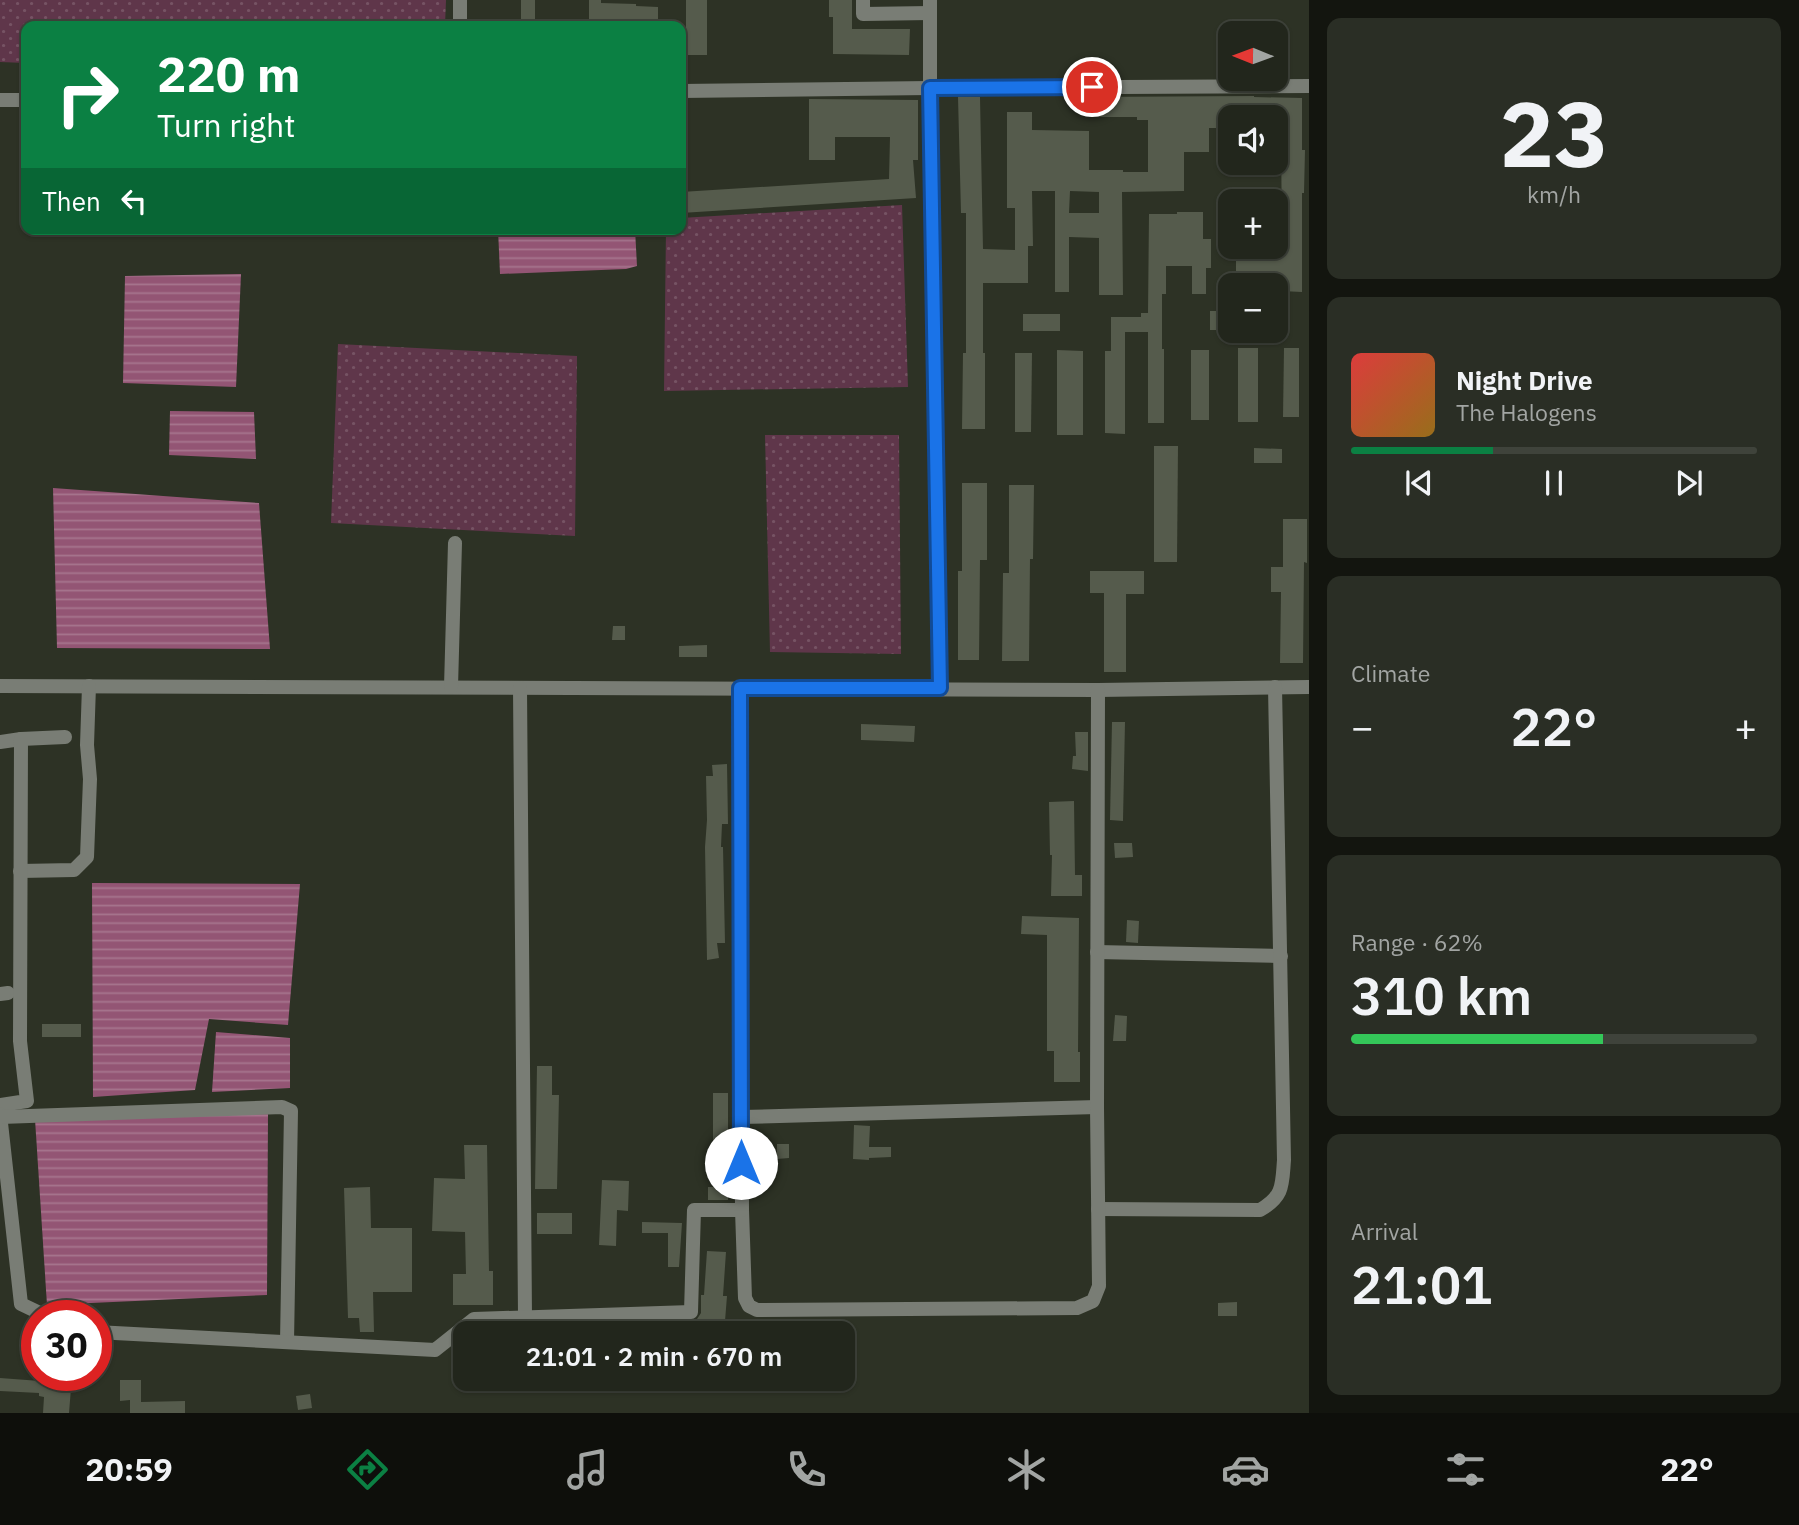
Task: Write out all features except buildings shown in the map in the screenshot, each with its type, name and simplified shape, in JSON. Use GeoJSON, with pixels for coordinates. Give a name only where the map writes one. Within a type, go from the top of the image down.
{"type":"FeatureCollection","features":[{"type":"Feature","properties":{"kind":"street"},"geometry":{"type":"LineString","coordinates":[[460,0],[460,21]]}},
{"type":"Feature","properties":{"kind":"street"},"geometry":{"type":"LineString","coordinates":[[863,0],[863,14],[930,7],[940,688]]}},
{"type":"Feature","properties":{"kind":"street"},"geometry":{"type":"LineString","coordinates":[[686,91],[1309,86]]}},
{"type":"Feature","properties":{"kind":"street"},"geometry":{"type":"LineString","coordinates":[[0,100],[21,100]]}},
{"type":"Feature","properties":{"kind":"street"},"geometry":{"type":"LineString","coordinates":[[451,687],[455,543]]}},
{"type":"Feature","properties":{"kind":"street"},"geometry":{"type":"LineString","coordinates":[[0,686],[1098,690],[1309,687]]}},
{"type":"Feature","properties":{"kind":"street"},"geometry":{"type":"LineString","coordinates":[[20,871],[74,870],[87,857],[89,687]]}},
{"type":"Feature","properties":{"kind":"street"},"geometry":{"type":"LineString","coordinates":[[1098,1209],[1260,1210],[1272,1204],[1281,1192],[1284,1160],[1275,687]]}},
{"type":"Feature","properties":{"kind":"street"},"geometry":{"type":"LineString","coordinates":[[520,688],[525,1317]]}},
{"type":"Feature","properties":{"kind":"street"},"geometry":{"type":"LineString","coordinates":[[740,688],[742,1210],[745,1297],[749,1306],[757,1310],[1077,1308],[1093,1301],[1099,1286],[1098,690]]}},
{"type":"Feature","properties":{"kind":"street"},"geometry":{"type":"LineString","coordinates":[[0,742],[65,737]]}},
{"type":"Feature","properties":{"kind":"street"},"geometry":{"type":"LineString","coordinates":[[0,1112],[27,1101],[20,1041],[21,739]]}},
{"type":"Feature","properties":{"kind":"street"},"geometry":{"type":"LineString","coordinates":[[1097,952],[1281,956]]}},
{"type":"Feature","properties":{"kind":"street"},"geometry":{"type":"LineString","coordinates":[[0,1112],[282,1107],[291,1111],[287,1342]]}},
{"type":"Feature","properties":{"kind":"street"},"geometry":{"type":"LineString","coordinates":[[741,1116],[1097,1107]]}},
{"type":"Feature","properties":{"kind":"street"},"geometry":{"type":"LineString","coordinates":[[0,1112],[21,1304]]}},
{"type":"Feature","properties":{"kind":"street"},"geometry":{"type":"LineString","coordinates":[[112,1333],[435,1350],[474,1319],[691,1312],[694,1210],[742,1210]]}},
{"type":"Feature","properties":{"kind":"shaded area"},"geometry":{"type":"Polygon","coordinates":[[[0,0],[446,0],[445,21],[21,21],[21,63],[0,62],[0,0]]]}},
{"type":"Feature","properties":{"kind":"shaded area"},"geometry":{"type":"Polygon","coordinates":[[[902,205],[908,387],[664,391],[666,235],[686,235],[686,218],[902,205]]]}},
{"type":"Feature","properties":{"kind":"shaded area"},"geometry":{"type":"Polygon","coordinates":[[[498,235],[635,235],[637,266],[626,269],[500,274],[498,235]]]}},
{"type":"Feature","properties":{"kind":"shaded area"},"geometry":{"type":"Polygon","coordinates":[[[241,274],[236,387],[123,383],[125,276],[241,274]]]}},
{"type":"Feature","properties":{"kind":"shaded area"},"geometry":{"type":"Polygon","coordinates":[[[338,344],[577,356],[575,536],[331,523],[338,344]]]}},
{"type":"Feature","properties":{"kind":"shaded area"},"geometry":{"type":"Polygon","coordinates":[[[170,411],[254,412],[256,459],[169,455],[170,411]]]}},
{"type":"Feature","properties":{"kind":"shaded area"},"geometry":{"type":"Polygon","coordinates":[[[765,435],[899,435],[901,654],[770,652],[765,435]]]}},
{"type":"Feature","properties":{"kind":"shaded area"},"geometry":{"type":"Polygon","coordinates":[[[53,488],[259,503],[270,649],[57,648],[53,488]]]}},
{"type":"Feature","properties":{"kind":"shaded area"},"geometry":{"type":"Polygon","coordinates":[[[92,883],[300,884],[288,1025],[209,1019],[195,1090],[93,1097],[92,883]]]}},
{"type":"Feature","properties":{"kind":"shaded area"},"geometry":{"type":"Polygon","coordinates":[[[216,1032],[290,1038],[290,1088],[212,1092],[216,1032]]]}},
{"type":"Feature","properties":{"kind":"shaded area"},"geometry":{"type":"Polygon","coordinates":[[[268,1113],[267,1295],[112,1302],[47,1300],[35,1119],[268,1113]]]}},
{"type":"Feature","properties":{"kind":"route"},"geometry":{"type":"LineString","coordinates":[[741,1163],[740,688],[940,688],[930,88],[1092,87]]}}]}
